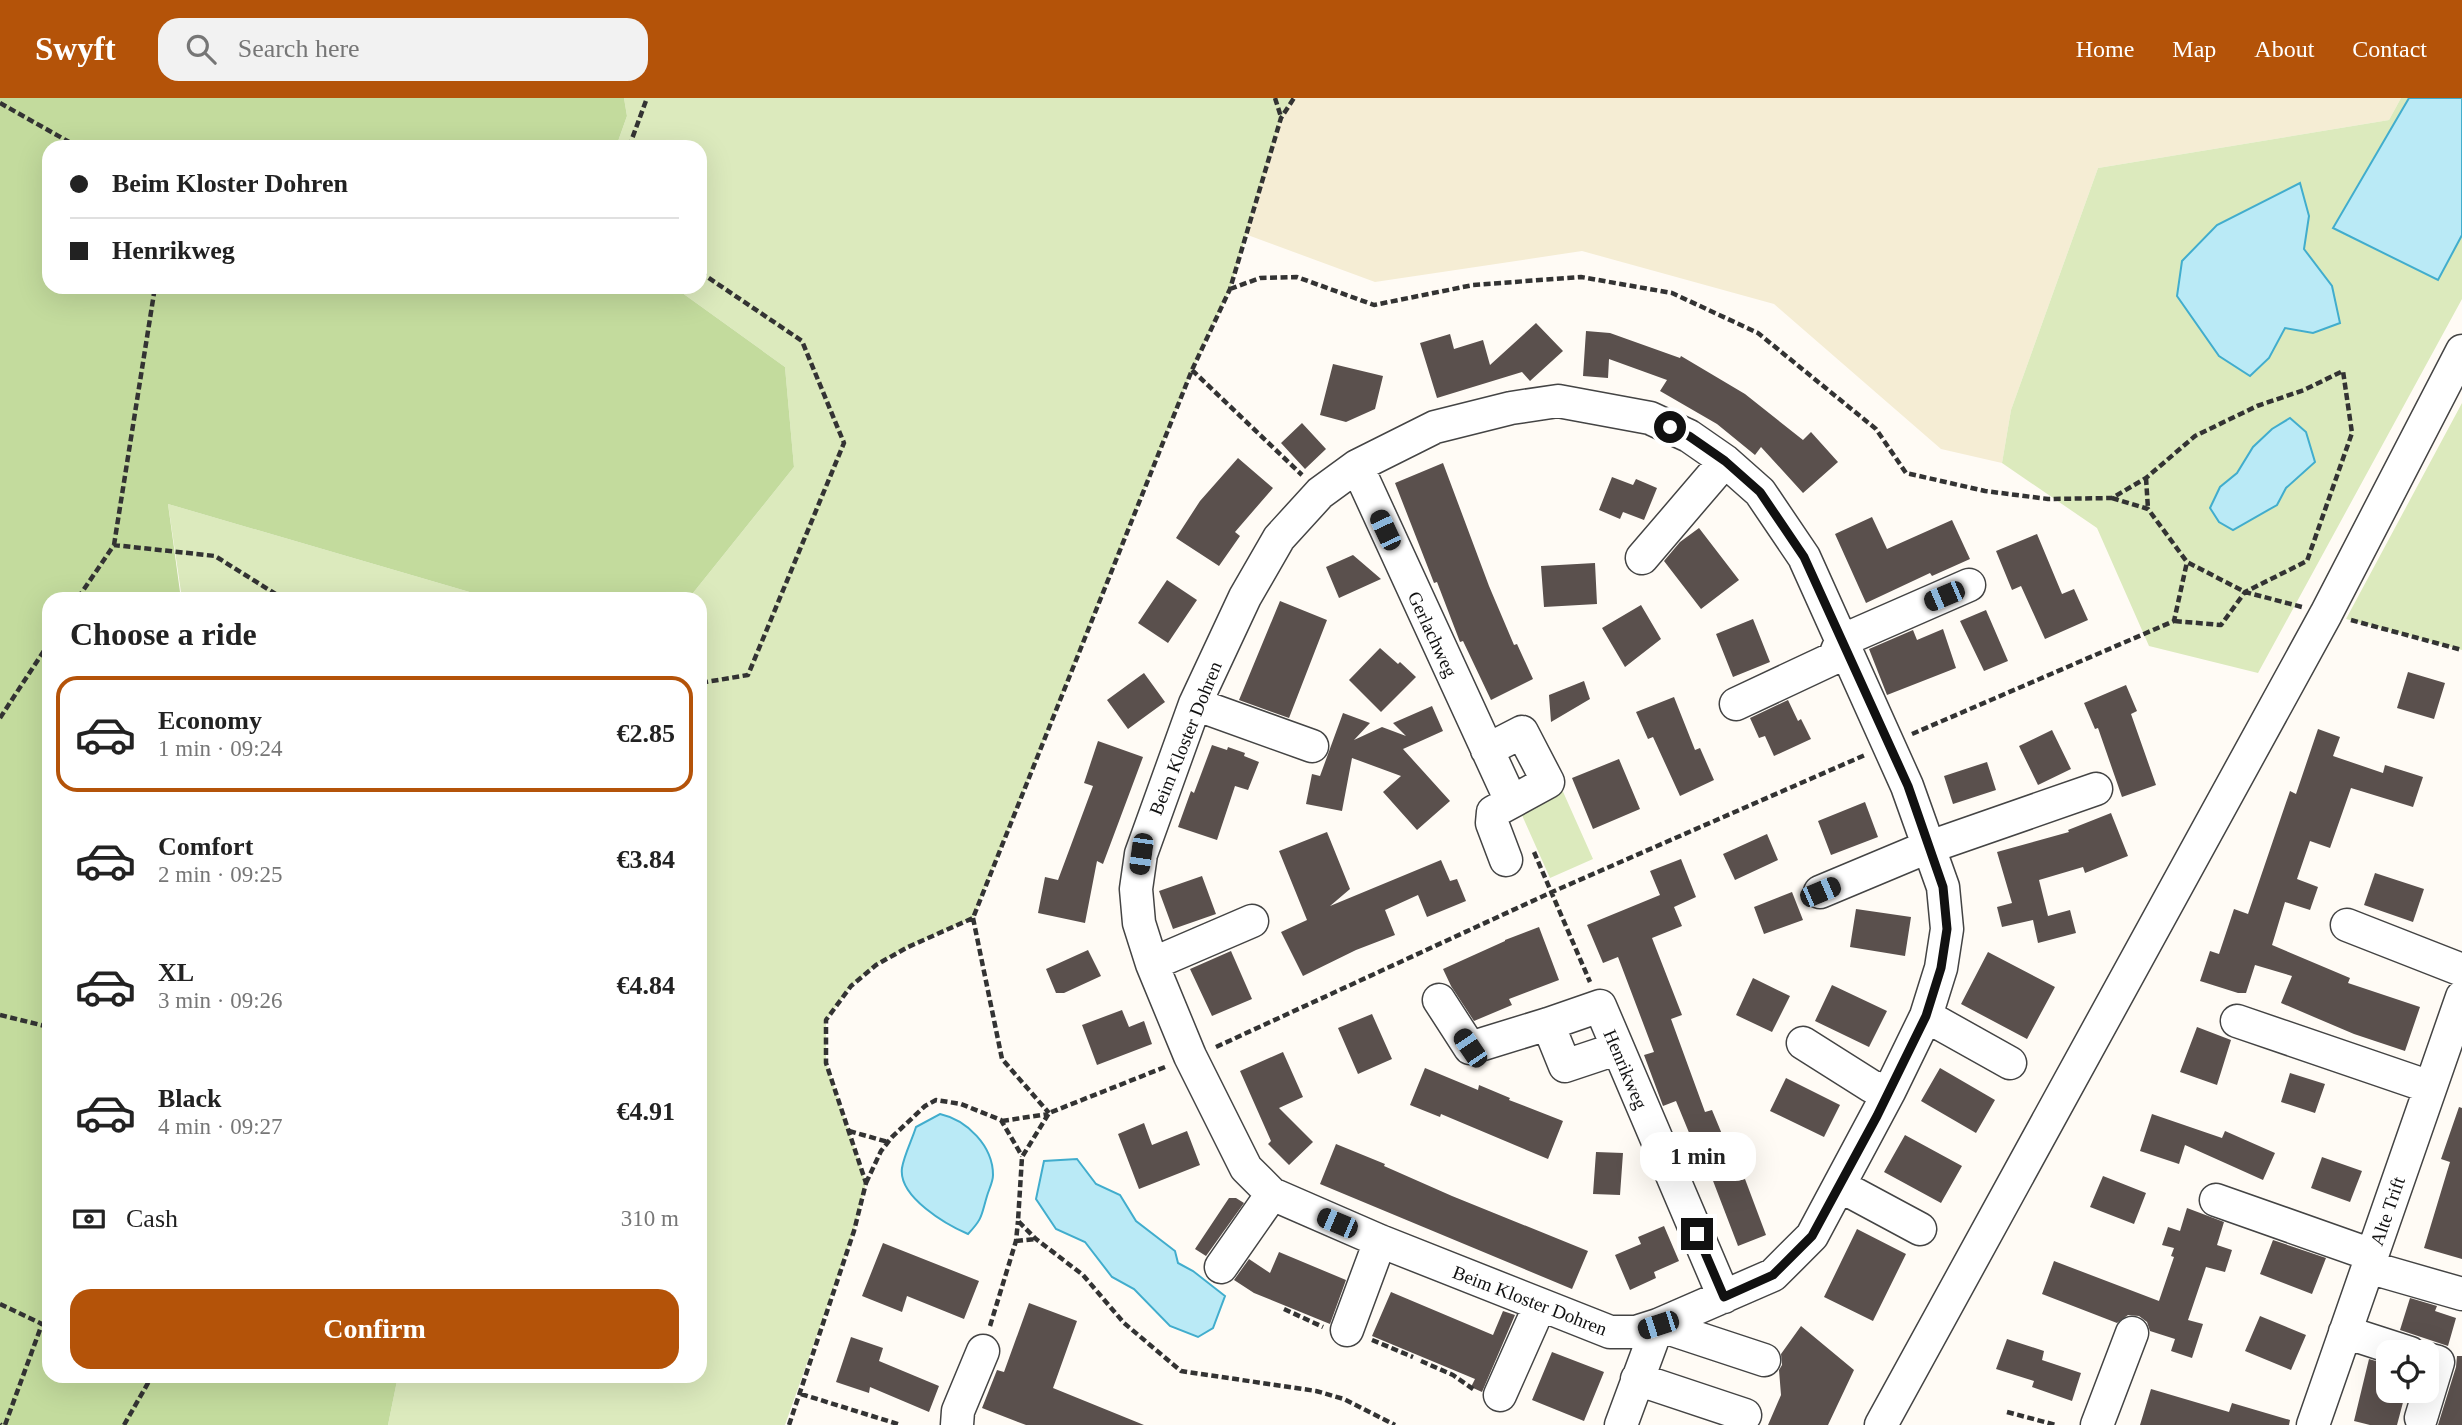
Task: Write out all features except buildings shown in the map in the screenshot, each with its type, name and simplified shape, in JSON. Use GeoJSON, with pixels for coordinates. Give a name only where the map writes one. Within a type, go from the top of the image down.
{"type":"FeatureCollection","features":[{"type":"Feature","properties":{"kind":"street"},"geometry":{"type":"LineString","coordinates":[[1881,1425],[2326,614],[2462,351]]}},
{"type":"Feature","properties":{"kind":"street","name":"Beim Kloster Dohren"},"geometry":{"type":"LineString","coordinates":[[1558,401],[1650,418],[1689,436],[1725,461],[1760,492],[1804,557],[1889,744],[1930,847],[1943,887],[1947,929],[1941,968],[1926,1016],[1889,1092],[1812,1236],[1773,1275],[1658,1325],[1636,1332],[1610,1332],[1272,1195],[1246,1168],[1190,1056],[1152,964],[1139,923],[1136,889],[1141,854],[1195,704],[1245,597],[1279,538],[1320,493],[1357,466],[1435,427],[1511,408],[1558,401]]}},
{"type":"Feature","properties":{"kind":"street"},"geometry":{"type":"LineString","coordinates":[[1642,558],[1725,461]]}},
{"type":"Feature","properties":{"kind":"street","name":"Gerlachweg"},"geometry":{"type":"LineString","coordinates":[[1357,466],[1511,801]]}},
{"type":"Feature","properties":{"kind":"street"},"geometry":{"type":"LineString","coordinates":[[1736,704],[1834,658],[1841,640],[1969,585]]}},
{"type":"Feature","properties":{"kind":"street"},"geometry":{"type":"LineString","coordinates":[[1195,704],[1312,746]]}},
{"type":"Feature","properties":{"kind":"street"},"geometry":{"type":"LineString","coordinates":[[1487,750],[1522,732],[1548,782],[1493,812],[1492,823],[1519,853]]}},
{"type":"Feature","properties":{"kind":"street"},"geometry":{"type":"LineString","coordinates":[[1820,892],[1930,847],[2096,789]]}},
{"type":"Feature","properties":{"kind":"street"},"geometry":{"type":"LineString","coordinates":[[1152,964],[1252,920]]}},
{"type":"Feature","properties":{"kind":"street"},"geometry":{"type":"LineString","coordinates":[[2347,925],[2462,970]]}},
{"type":"Feature","properties":{"kind":"street","name":"Alte Trift"},"geometry":{"type":"LineString","coordinates":[[2313,1425],[2462,997]]}},
{"type":"Feature","properties":{"kind":"street","name":"Henrikweg"},"geometry":{"type":"LineString","coordinates":[[1439,1000],[1470,1048],[1600,1006],[1616,1049],[1724,1297]]}},
{"type":"Feature","properties":{"kind":"street"},"geometry":{"type":"LineString","coordinates":[[1926,1016],[2010,1063]]}},
{"type":"Feature","properties":{"kind":"street"},"geometry":{"type":"LineString","coordinates":[[2237,1021],[2430,1087]]}},
{"type":"Feature","properties":{"kind":"street"},"geometry":{"type":"LineString","coordinates":[[1548,1024],[1565,1066],[1616,1049]]}},
{"type":"Feature","properties":{"kind":"street"},"geometry":{"type":"LineString","coordinates":[[1803,1043],[1871,1086],[1889,1092]]}},
{"type":"Feature","properties":{"kind":"street"},"geometry":{"type":"LineString","coordinates":[[1840,1186],[1920,1229]]}},
{"type":"Feature","properties":{"kind":"street"},"geometry":{"type":"LineString","coordinates":[[1221,1267],[1272,1195]]}},
{"type":"Feature","properties":{"kind":"street"},"geometry":{"type":"LineString","coordinates":[[2216,1200],[2462,1294]]}},
{"type":"Feature","properties":{"kind":"street"},"geometry":{"type":"LineString","coordinates":[[1347,1330],[1380,1241]]}},
{"type":"Feature","properties":{"kind":"street"},"geometry":{"type":"LineString","coordinates":[[1500,1395],[1540,1305]]}},
{"type":"Feature","properties":{"kind":"street"},"geometry":{"type":"LineString","coordinates":[[1621,1425],[1658,1325],[1764,1360]]}},
{"type":"Feature","properties":{"kind":"street"},"geometry":{"type":"LineString","coordinates":[[2345,1332],[2376,1342]]}},
{"type":"Feature","properties":{"kind":"street"},"geometry":{"type":"LineString","coordinates":[[2097,1425],[2132,1333]]}},
{"type":"Feature","properties":{"kind":"street"},"geometry":{"type":"LineString","coordinates":[[957,1425],[958,1411],[983,1350]]}},
{"type":"Feature","properties":{"kind":"street"},"geometry":{"type":"LineString","coordinates":[[1637,1379],[1745,1415]]}},
{"type":"Feature","properties":{"kind":"street"},"geometry":{"type":"LineString","coordinates":[[2421,1418],[2426,1403]]}},
{"type":"Feature","properties":{"kind":"path"},"geometry":{"type":"LineString","coordinates":[[632,140],[647,98]]}},
{"type":"Feature","properties":{"kind":"path"},"geometry":{"type":"LineString","coordinates":[[1275,98],[1281,118]]}},
{"type":"Feature","properties":{"kind":"path"},"geometry":{"type":"LineString","coordinates":[[1049,1114],[1002,1059],[973,918],[1192,370],[1230,289],[1281,118],[1294,98]]}},
{"type":"Feature","properties":{"kind":"path"},"geometry":{"type":"LineString","coordinates":[[0,103],[66,140]]}},
{"type":"Feature","properties":{"kind":"path"},"geometry":{"type":"LineString","coordinates":[[1230,289],[1260,278],[1297,277],[1374,305],[1473,285],[1581,276],[1672,293],[1758,333],[1876,429],[1906,473],[1985,491],[2048,499],[2112,498],[2148,509]]}},
{"type":"Feature","properties":{"kind":"path"},"geometry":{"type":"LineString","coordinates":[[707,277],[802,341],[844,443],[748,674],[707,682]]}},
{"type":"Feature","properties":{"kind":"path"},"geometry":{"type":"LineString","coordinates":[[82,592],[114,545],[154,294]]}},
{"type":"Feature","properties":{"kind":"path"},"geometry":{"type":"LineString","coordinates":[[1192,370],[1320,493]]}},
{"type":"Feature","properties":{"kind":"path"},"geometry":{"type":"LineString","coordinates":[[789,1425],[854,1231],[866,1183],[881,1151],[905,1123],[925,1106],[936,1100],[961,1104],[1002,1121],[1049,1114],[1190,1056],[1552,892],[2174,621],[2221,625],[2245,592],[2307,561],[2353,433],[2343,371],[2304,390],[2257,406],[2195,436],[2146,478],[2112,498]]}},
{"type":"Feature","properties":{"kind":"path"},"geometry":{"type":"LineString","coordinates":[[2146,478],[2148,509],[2187,562],[2245,592],[2462,650]]}},
{"type":"Feature","properties":{"kind":"path"},"geometry":{"type":"LineString","coordinates":[[114,545],[215,556],[272,592]]}},
{"type":"Feature","properties":{"kind":"path"},"geometry":{"type":"LineString","coordinates":[[2174,621],[2187,562]]}},
{"type":"Feature","properties":{"kind":"path"},"geometry":{"type":"LineString","coordinates":[[0,718],[42,654]]}},
{"type":"Feature","properties":{"kind":"path"},"geometry":{"type":"LineString","coordinates":[[1519,853],[1552,892],[1600,1006]]}},
{"type":"Feature","properties":{"kind":"path"},"geometry":{"type":"LineString","coordinates":[[866,1183],[826,1063],[826,1020],[851,985],[877,965],[908,947],[973,918]]}},
{"type":"Feature","properties":{"kind":"path"},"geometry":{"type":"LineString","coordinates":[[0,1015],[42,1025]]}},
{"type":"Feature","properties":{"kind":"path"},"geometry":{"type":"LineString","coordinates":[[983,1350],[1016,1241],[1022,1157],[1049,1114]]}},
{"type":"Feature","properties":{"kind":"path"},"geometry":{"type":"LineString","coordinates":[[1002,1121],[1022,1157]]}},
{"type":"Feature","properties":{"kind":"path"},"geometry":{"type":"LineString","coordinates":[[849,1131],[888,1142]]}},
{"type":"Feature","properties":{"kind":"path"},"geometry":{"type":"LineString","coordinates":[[1018,1221],[1036,1239],[1083,1275],[1124,1323],[1181,1371],[1316,1391],[1344,1399],[1395,1425]]}},
{"type":"Feature","properties":{"kind":"path"},"geometry":{"type":"LineString","coordinates":[[1016,1241],[1036,1239]]}},
{"type":"Feature","properties":{"kind":"path"},"geometry":{"type":"LineString","coordinates":[[0,1304],[42,1324],[2,1425]]}},
{"type":"Feature","properties":{"kind":"path"},"geometry":{"type":"LineString","coordinates":[[1284,1309],[1332,1332],[1335,1325],[1413,1357]]}},
{"type":"Feature","properties":{"kind":"path"},"geometry":{"type":"LineString","coordinates":[[1421,1361],[1453,1375],[1471,1389],[1497,1400],[1500,1395]]}},
{"type":"Feature","properties":{"kind":"path"},"geometry":{"type":"LineString","coordinates":[[124,1425],[148,1383]]}},
{"type":"Feature","properties":{"kind":"path"},"geometry":{"type":"LineString","coordinates":[[801,1394],[901,1425]]}},
{"type":"Feature","properties":{"kind":"path"},"geometry":{"type":"LineString","coordinates":[[2007,1412],[2056,1425]]}},
{"type":"Feature","properties":{"kind":"shaded area"},"geometry":{"type":"Polygon","coordinates":[[[1294,98],[2401,98],[2389,120],[2098,168],[2011,410],[2002,463],[1941,449],[1774,304],[1582,251],[1375,282],[1245,234],[1281,118],[1294,98]]]}},
{"type":"Feature","properties":{"kind":"green space"},"geometry":{"type":"Polygon","coordinates":[[[0,98],[624,98],[627,116],[618,140],[42,140],[42,294],[684,294],[785,367],[794,467],[694,592],[469,592],[168,504],[180,592],[42,592],[42,1383],[397,1383],[388,1425],[0,1425],[0,98]]]}},
{"type":"Feature","properties":{"kind":"green space"},"geometry":{"type":"Polygon","coordinates":[[[624,98],[1294,98],[1281,118],[1230,289],[1192,370],[973,918],[908,947],[876,965],[851,986],[826,1020],[826,1063],[866,1183],[854,1231],[785,1425],[388,1425],[397,1383],[707,1383],[707,592],[694,592],[794,467],[785,367],[684,294],[707,294],[707,140],[618,140],[627,116],[624,98]]]}},
{"type":"Feature","properties":{"kind":"green space"},"geometry":{"type":"Polygon","coordinates":[[[2401,98],[2462,98],[2462,299],[2258,673],[2149,646],[2097,528],[2002,463],[2011,410],[2098,168],[2389,120],[2401,98]]]}},
{"type":"Feature","properties":{"kind":"green space"},"geometry":{"type":"Polygon","coordinates":[[[2462,403],[2462,650],[2346,619],[2462,403]]]}},
{"type":"Feature","properties":{"kind":"green space"},"geometry":{"type":"Polygon","coordinates":[[[168,504],[469,592],[181,592],[168,504]]]}},
{"type":"Feature","properties":{"kind":"green space"},"geometry":{"type":"Polygon","coordinates":[[[1560,785],[1593,859],[1550,878],[1517,804],[1560,785]]]}},
{"type":"Feature","properties":{"kind":"water"},"geometry":{"type":"Polygon","coordinates":[[[2409,98],[2462,98],[2462,235],[2438,280],[2333,228],[2409,98]]]}},
{"type":"Feature","properties":{"kind":"water"},"geometry":{"type":"Polygon","coordinates":[[[2300,183],[2309,216],[2304,249],[2332,286],[2340,323],[2313,333],[2285,328],[2269,358],[2250,376],[2219,356],[2177,296],[2182,261],[2217,225],[2300,183]]]}},
{"type":"Feature","properties":{"kind":"water"},"geometry":{"type":"Polygon","coordinates":[[[2290,418],[2306,432],[2315,462],[2286,488],[2277,505],[2233,530],[2219,522],[2210,508],[2220,487],[2237,473],[2253,447],[2272,429],[2290,418]]]}},
{"type":"Feature","properties":{"kind":"water"},"geometry":{"type":"Polygon","coordinates":[[[940,1114],[969,1128],[989,1154],[992,1164],[992,1180],[982,1213],[968,1234],[926,1208],[908,1189],[903,1179],[903,1163],[916,1127],[940,1114]]]}},
{"type":"Feature","properties":{"kind":"water"},"geometry":{"type":"Polygon","coordinates":[[[1077,1159],[1096,1184],[1120,1195],[1136,1221],[1175,1251],[1178,1263],[1225,1296],[1213,1328],[1198,1337],[1170,1326],[1134,1289],[1112,1277],[1085,1242],[1056,1229],[1036,1199],[1044,1161],[1077,1159]]]}},
{"type":"Feature","properties":{"kind":"route"},"geometry":{"type":"LineString","coordinates":[[1670,427],[1689,436],[1725,461],[1760,492],[1804,557],[1908,786],[1943,887],[1947,929],[1941,968],[1926,1016],[1877,1116],[1812,1236],[1773,1275],[1724,1297],[1697,1234]]}}]}
